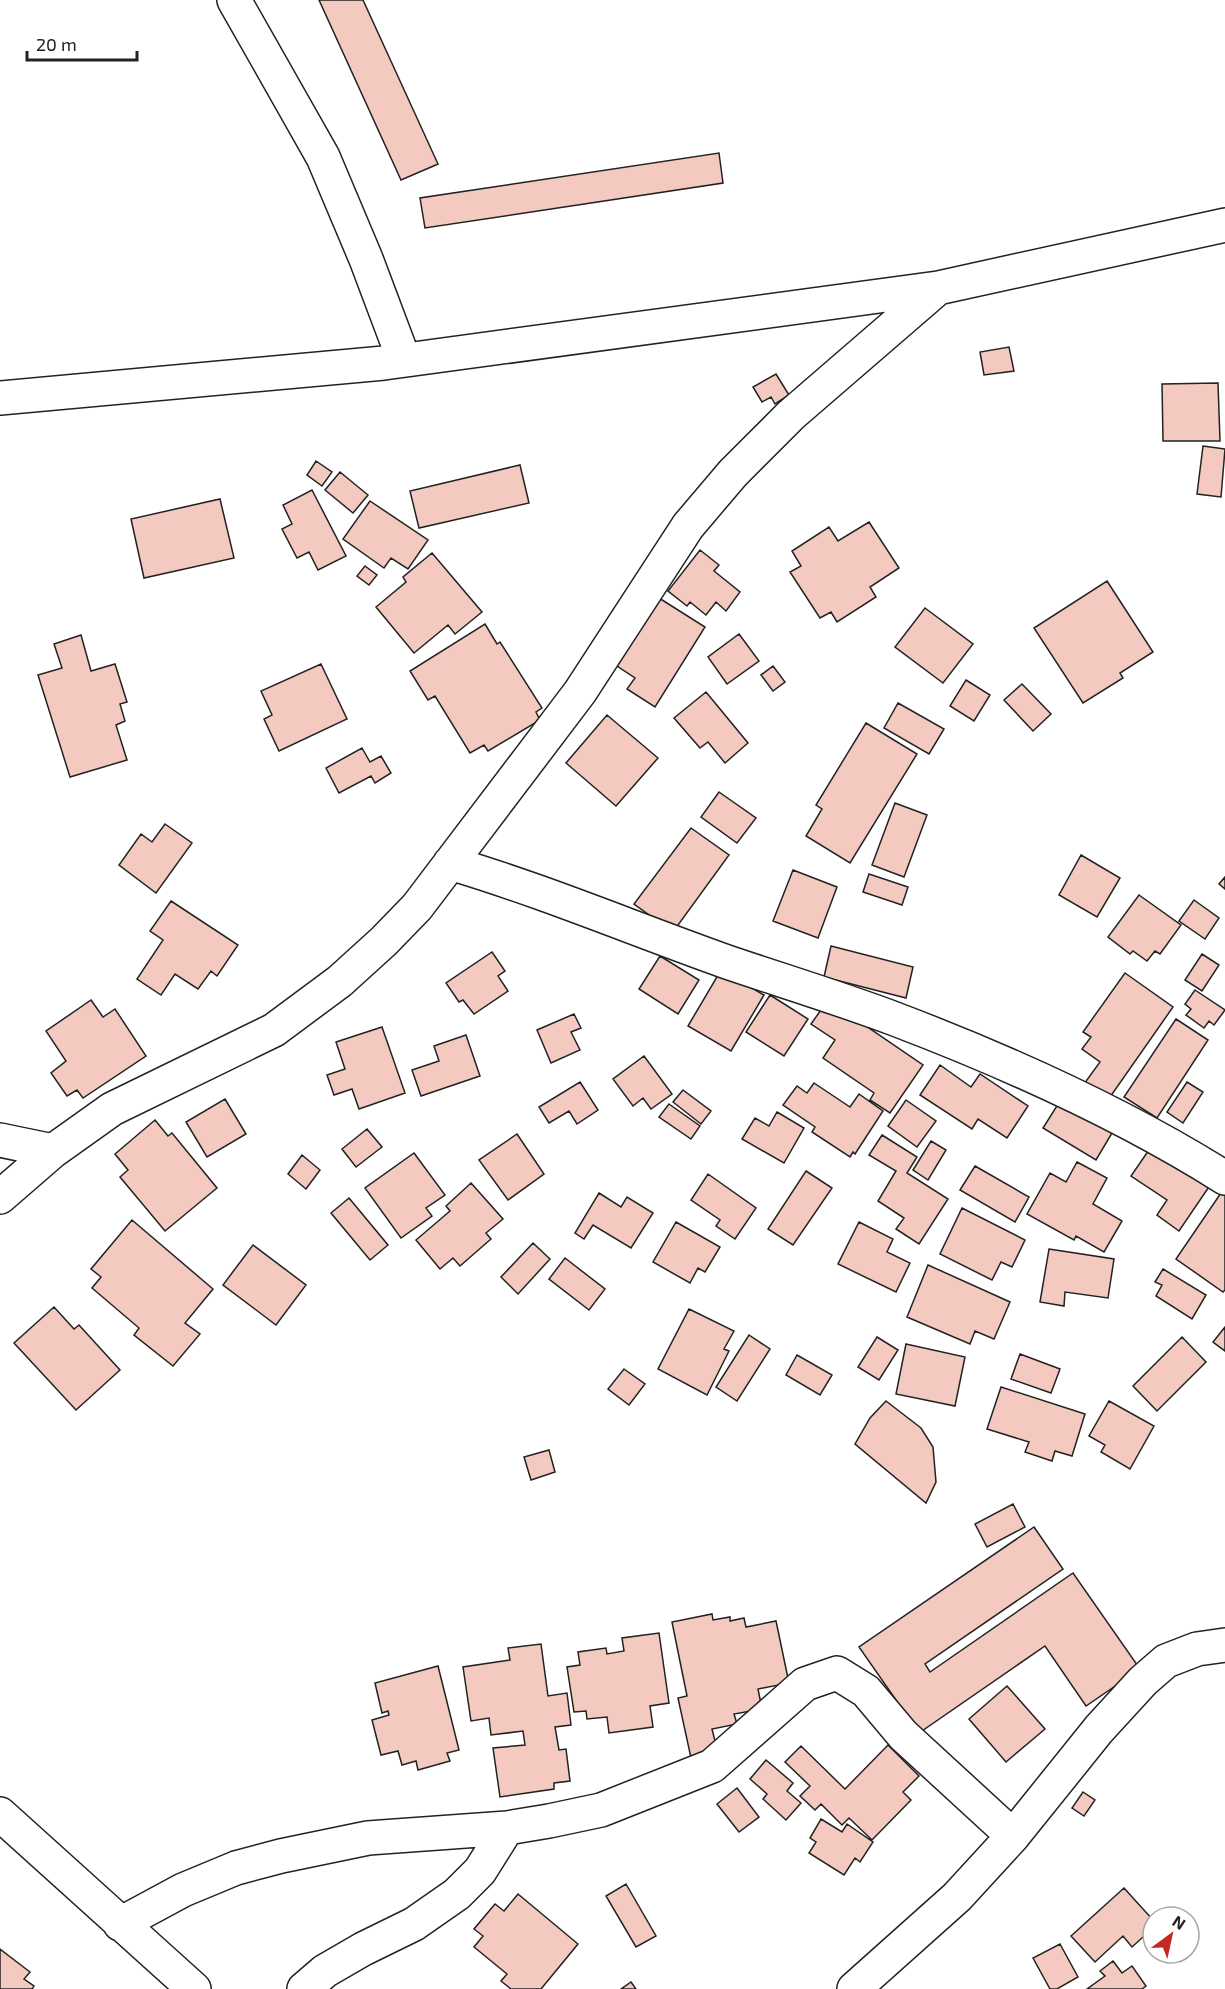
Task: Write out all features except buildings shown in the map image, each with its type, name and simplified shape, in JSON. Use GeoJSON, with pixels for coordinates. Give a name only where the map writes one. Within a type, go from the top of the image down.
{"type":"FeatureCollection","features":[{"type":"Feature","properties":{"kind":"street"},"geometry":{"type":"LineString","coordinates":[[234,0],[323,157],[366,259],[404,360]]}},
{"type":"Feature","properties":{"kind":"street"},"geometry":{"type":"LineString","coordinates":[[0,398],[404,360],[939,288],[1225,225]]}},
{"type":"Feature","properties":{"kind":"street"},"geometry":{"type":"LineString","coordinates":[[0,1197],[53,1151],[112,1109],[274,1029],[340,981],[384,941],[417,907],[579,692],[688,526],[733,473],[791,415],[939,288]]}},
{"type":"Feature","properties":{"kind":"street"},"geometry":{"type":"LineString","coordinates":[[450,862],[512,881],[568,904],[728,962],[894,1018],[975,1051],[1063,1090],[1149,1134],[1225,1178]]}},
{"type":"Feature","properties":{"kind":"street"},"geometry":{"type":"LineString","coordinates":[[0,1140],[53,1151]]}},
{"type":"Feature","properties":{"kind":"street"},"geometry":{"type":"LineString","coordinates":[[854,1989],[957,1897],[1013,1836],[1099,1729],[1143,1681],[1166,1661],[1197,1649],[1225,1645]]}},
{"type":"Feature","properties":{"kind":"street"},"geometry":{"type":"LineString","coordinates":[[120,1924],[183,1890],[236,1868],[281,1856],[368,1838],[507,1828],[601,1810],[712,1766],[805,1684],[837,1673],[866,1691],[903,1735],[1013,1836]]}},
{"type":"Feature","properties":{"kind":"street"},"geometry":{"type":"LineString","coordinates":[[0,1814],[194,1989]]}},
{"type":"Feature","properties":{"kind":"street"},"geometry":{"type":"LineString","coordinates":[[304,1989],[325,1971],[414,1924],[457,1894],[480,1871],[507,1828]]}}]}
